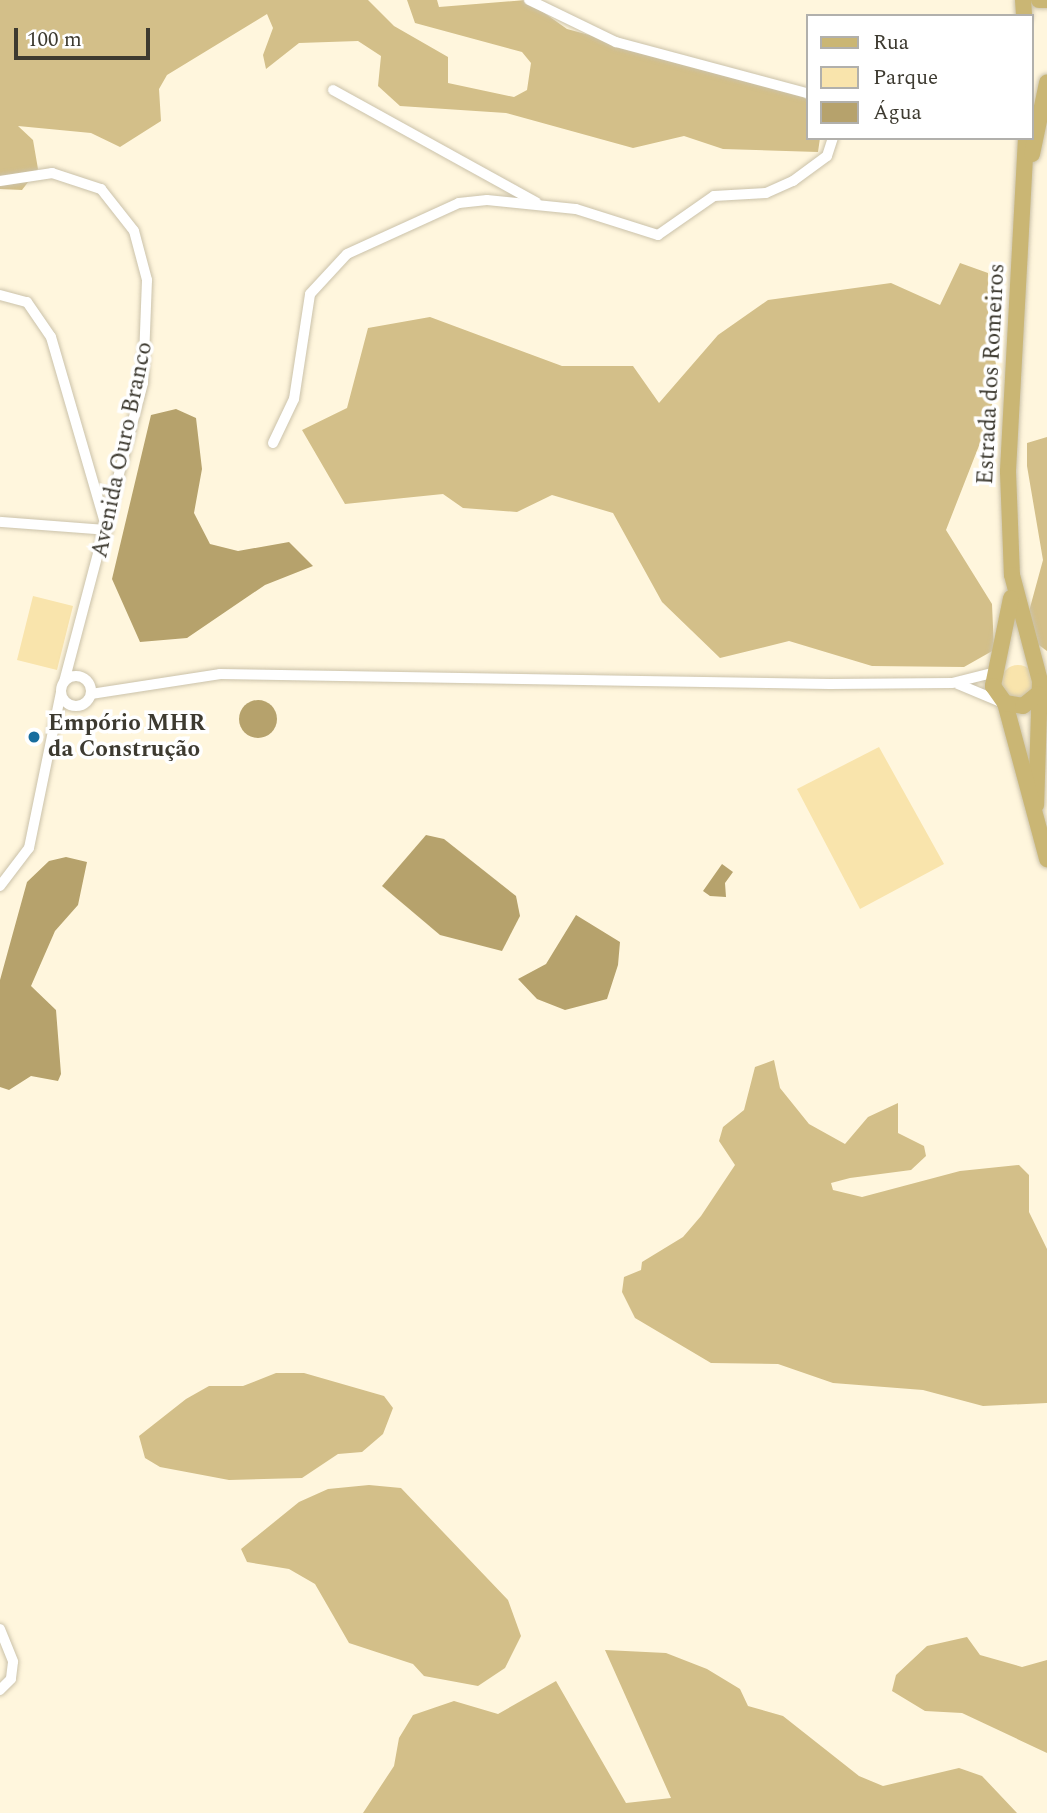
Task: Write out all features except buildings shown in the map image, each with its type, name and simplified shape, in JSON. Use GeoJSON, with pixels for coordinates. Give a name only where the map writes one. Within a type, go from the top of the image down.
{"type":"FeatureCollection","features":[{"type":"Feature","properties":{"kind":"main road"},"geometry":{"type":"LineString","coordinates":[[1039,0],[1047,1]]}},
{"type":"Feature","properties":{"kind":"main road","name":"Estrada dos Romeiros"},"geometry":{"type":"LineString","coordinates":[[1027,177],[1047,83]]}},
{"type":"Feature","properties":{"kind":"main road","name":"Estrada dos Romeiros"},"geometry":{"type":"LineString","coordinates":[[1026,140],[1027,177],[1008,472],[1012,575],[999,669],[993,686],[1005,703],[1036,805],[1047,859]]}},
{"type":"Feature","properties":{"kind":"main road","name":"Estrada dos Romeiros"},"geometry":{"type":"LineString","coordinates":[[1012,575],[1035,668],[1038,694],[1036,805]]}},
{"type":"Feature","properties":{"kind":"main road"},"geometry":{"type":"LineString","coordinates":[[999,669],[1022,661],[1035,668]]}},
{"type":"Feature","properties":{"kind":"main road"},"geometry":{"type":"LineString","coordinates":[[1005,703],[1023,706],[1038,694]]}},
{"type":"Feature","properties":{"kind":"street"},"geometry":{"type":"LineString","coordinates":[[529,0],[616,41],[806,93]]}},
{"type":"Feature","properties":{"kind":"street"},"geometry":{"type":"LineString","coordinates":[[333,90],[538,203],[658,236],[701,201],[766,193],[793,181],[827,156],[832,140]]}},
{"type":"Feature","properties":{"kind":"street","name":"Avenida Ouro Branco"},"geometry":{"type":"LineString","coordinates":[[0,181],[52,173],[86,180],[120,208],[141,250],[148,352],[107,530],[55,717],[29,848],[0,886]]}},
{"type":"Feature","properties":{"kind":"street"},"geometry":{"type":"LineString","coordinates":[[273,443],[294,399],[310,294],[341,260],[459,203],[538,203]]}},
{"type":"Feature","properties":{"kind":"street"},"geometry":{"type":"LineString","coordinates":[[0,295],[27,302],[51,337],[107,530],[0,522]]}},
{"type":"Feature","properties":{"kind":"street"},"geometry":{"type":"LineString","coordinates":[[72,657],[91,694]]}},
{"type":"Feature","properties":{"kind":"street"},"geometry":{"type":"LineString","coordinates":[[84,679],[63,687],[67,703],[84,705],[91,694],[232,673],[952,682],[999,669]]}},
{"type":"Feature","properties":{"kind":"street"},"geometry":{"type":"LineString","coordinates":[[952,682],[1005,703]]}},
{"type":"Feature","properties":{"kind":"street"},"geometry":{"type":"LineString","coordinates":[[1038,694],[1047,710]]}},
{"type":"Feature","properties":{"kind":"street","name":"Avenida Ouro Branco"},"geometry":{"type":"LineString","coordinates":[[55,717],[67,703]]}},
{"type":"Feature","properties":{"kind":"street"},"geometry":{"type":"LineString","coordinates":[[1037,753],[1047,739]]}},
{"type":"Feature","properties":{"kind":"street"},"geometry":{"type":"LineString","coordinates":[[0,1629],[13,1662],[11,1679],[0,1690]]}},
{"type":"Feature","properties":{"kind":"green space"},"geometry":{"type":"Polygon","coordinates":[[[33,596],[73,606],[57,670],[17,660],[33,596]]]}},
{"type":"Feature","properties":{"kind":"green space"},"geometry":{"type":"Polygon","coordinates":[[[1018,665],[1030,670],[1035,682],[1030,694],[1018,699],[1006,694],[1001,682],[1006,670],[1018,665]]]}},
{"type":"Feature","properties":{"kind":"green space"},"geometry":{"type":"Polygon","coordinates":[[[879,747],[944,864],[860,909],[797,789],[879,747]]]}},
{"type":"Feature","properties":{"kind":"shaded area"},"geometry":{"type":"Polygon","coordinates":[[[0,0],[368,0],[394,26],[448,57],[448,83],[514,97],[527,90],[531,63],[522,52],[415,23],[407,0],[437,0],[439,7],[526,0],[567,29],[794,90],[806,99],[806,140],[820,140],[818,152],[723,149],[684,136],[633,148],[506,113],[400,106],[378,86],[381,56],[358,41],[299,43],[266,69],[263,55],[273,28],[267,14],[167,75],[159,89],[161,121],[120,147],[91,133],[18,126],[33,140],[38,169],[22,190],[0,189],[0,0]]]}},
{"type":"Feature","properties":{"kind":"shaded area"},"geometry":{"type":"Polygon","coordinates":[[[960,263],[988,273],[988,342],[996,361],[991,415],[946,530],[992,604],[994,650],[964,667],[872,666],[789,641],[720,658],[662,602],[613,513],[552,495],[517,512],[463,508],[443,494],[345,504],[302,430],[347,408],[368,328],[430,317],[562,366],[633,366],[659,403],[718,335],[768,300],[891,283],[940,305],[960,263]]]}},
{"type":"Feature","properties":{"kind":"shaded area"},"geometry":{"type":"Polygon","coordinates":[[[1047,437],[1047,651],[1036,643],[1028,615],[1043,560],[1027,466],[1027,443],[1047,437]]]}},
{"type":"Feature","properties":{"kind":"shaded area"},"geometry":{"type":"Polygon","coordinates":[[[774,1060],[780,1088],[809,1124],[845,1144],[868,1117],[898,1103],[898,1133],[924,1146],[926,1156],[911,1170],[850,1178],[831,1183],[833,1190],[862,1197],[960,1171],[1019,1165],[1029,1175],[1029,1212],[1047,1249],[1047,1403],[983,1406],[923,1390],[833,1383],[778,1364],[711,1363],[635,1318],[622,1292],[624,1277],[641,1270],[642,1262],[683,1237],[701,1216],[735,1165],[719,1141],[723,1127],[744,1110],[755,1067],[774,1060]]]}},
{"type":"Feature","properties":{"kind":"shaded area"},"geometry":{"type":"Polygon","coordinates":[[[276,1373],[304,1373],[384,1396],[393,1408],[383,1434],[362,1452],[338,1454],[302,1478],[229,1480],[160,1467],[145,1458],[139,1436],[186,1399],[209,1386],[243,1386],[276,1373]]]}},
{"type":"Feature","properties":{"kind":"shaded area"},"geometry":{"type":"Polygon","coordinates":[[[369,1485],[401,1488],[508,1600],[521,1636],[505,1668],[478,1686],[424,1676],[413,1664],[349,1643],[315,1584],[289,1569],[247,1562],[241,1549],[299,1502],[328,1489],[369,1485]]]}},
{"type":"Feature","properties":{"kind":"shaded area"},"geometry":{"type":"Polygon","coordinates":[[[967,1637],[980,1655],[1022,1667],[1047,1660],[1047,1753],[962,1713],[925,1711],[892,1691],[896,1675],[927,1646],[967,1637]]]}},
{"type":"Feature","properties":{"kind":"shaded area"},"geometry":{"type":"Polygon","coordinates":[[[605,1650],[666,1653],[707,1669],[740,1689],[748,1706],[783,1716],[859,1776],[883,1786],[959,1768],[982,1776],[1017,1813],[363,1813],[394,1766],[399,1738],[413,1715],[454,1701],[498,1714],[556,1681],[626,1803],[671,1798],[605,1650]]]}},
{"type":"Feature","properties":{"kind":"water"},"geometry":{"type":"Polygon","coordinates":[[[176,409],[196,418],[202,469],[194,513],[210,544],[238,551],[289,542],[313,566],[265,585],[187,638],[140,642],[112,579],[151,415],[176,409]]]}},
{"type":"Feature","properties":{"kind":"water"},"geometry":{"type":"Polygon","coordinates":[[[258,700],[271,706],[277,719],[271,732],[258,738],[245,732],[239,719],[245,706],[258,700]]]}},
{"type":"Feature","properties":{"kind":"water"},"geometry":{"type":"Polygon","coordinates":[[[426,835],[444,839],[516,896],[520,916],[502,951],[440,935],[382,886],[426,835]]]}},
{"type":"Feature","properties":{"kind":"water"},"geometry":{"type":"Polygon","coordinates":[[[66,857],[87,862],[78,905],[55,931],[31,986],[56,1010],[61,1074],[58,1081],[31,1076],[9,1090],[0,1087],[0,980],[27,882],[49,861],[66,857]]]}},
{"type":"Feature","properties":{"kind":"water"},"geometry":{"type":"Polygon","coordinates":[[[722,864],[733,872],[725,883],[726,897],[710,896],[703,891],[722,864]]]}},
{"type":"Feature","properties":{"kind":"water"},"geometry":{"type":"Polygon","coordinates":[[[576,915],[620,942],[618,965],[607,999],[565,1010],[537,999],[518,979],[546,964],[576,915]]]}},
{"type":"Feature","properties":{"kind":"place","name":"Empório MHR da Construção"},"geometry":{"type":"Point","coordinates":[34,737]}}]}
